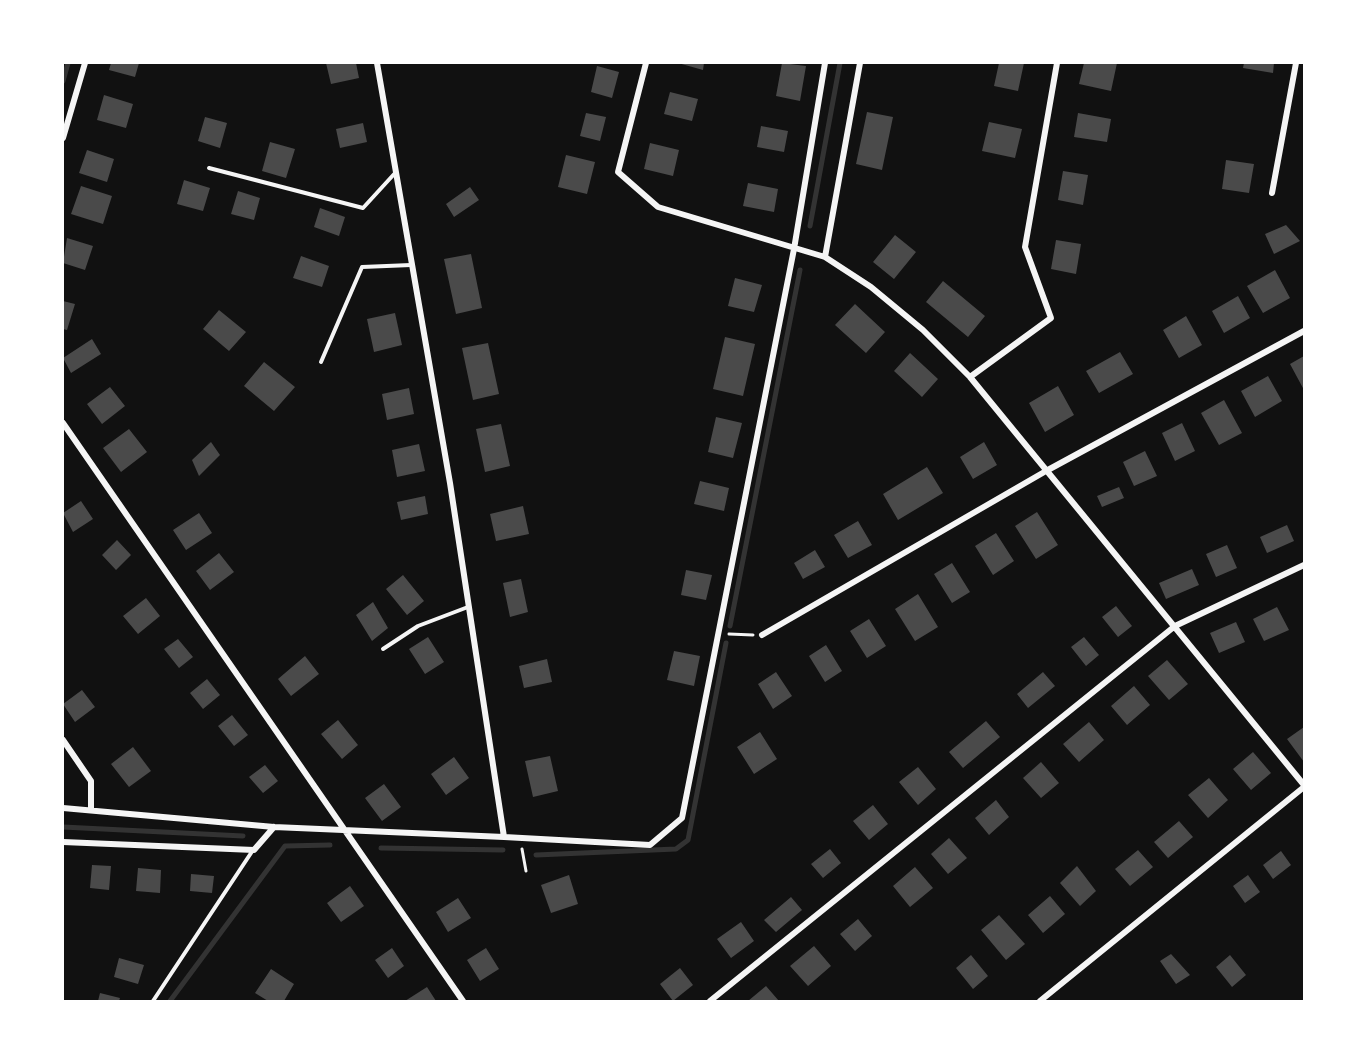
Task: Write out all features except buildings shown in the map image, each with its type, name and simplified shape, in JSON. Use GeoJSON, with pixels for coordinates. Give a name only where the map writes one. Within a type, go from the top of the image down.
{"type":"FeatureCollection","features":[{"type":"Feature","properties":{"kind":"street"},"geometry":{"type":"LineString","coordinates":[[63,138],[86,63]]}},
{"type":"Feature","properties":{"kind":"street"},"geometry":{"type":"LineString","coordinates":[[377,63],[469,606],[504,837]]}},
{"type":"Feature","properties":{"kind":"street"},"geometry":{"type":"LineString","coordinates":[[646,63],[618,172],[658,207],[825,257],[871,287],[923,330],[970,378],[1304,786],[1040,1001]]}},
{"type":"Feature","properties":{"kind":"street"},"geometry":{"type":"LineString","coordinates":[[63,808],[274,827],[345,828],[650,845],[682,818],[794,249],[825,63]]}},
{"type":"Feature","properties":{"kind":"street"},"geometry":{"type":"LineString","coordinates":[[825,257],[860,63]]}},
{"type":"Feature","properties":{"kind":"street"},"geometry":{"type":"LineString","coordinates":[[970,378],[1051,318],[1025,247],[1057,63]]}},
{"type":"Feature","properties":{"kind":"street"},"geometry":{"type":"LineString","coordinates":[[1272,192],[1296,63]]}},
{"type":"Feature","properties":{"kind":"street"},"geometry":{"type":"LineString","coordinates":[[762,635],[1047,471],[1304,332]]}},
{"type":"Feature","properties":{"kind":"street"},"geometry":{"type":"LineString","coordinates":[[63,423],[463,1001]]}},
{"type":"Feature","properties":{"kind":"street"},"geometry":{"type":"LineString","coordinates":[[710,1001],[1175,626],[1304,565]]}},
{"type":"Feature","properties":{"kind":"street"},"geometry":{"type":"LineString","coordinates":[[63,740],[91,781],[91,810]]}},
{"type":"Feature","properties":{"kind":"street"},"geometry":{"type":"LineString","coordinates":[[63,843],[254,850],[274,827]]}},
{"type":"Feature","properties":{"kind":"lane"},"geometry":{"type":"LineString","coordinates":[[209,168],[363,208],[396,171]]}},
{"type":"Feature","properties":{"kind":"lane"},"geometry":{"type":"LineString","coordinates":[[321,362],[362,267],[412,265]]}},
{"type":"Feature","properties":{"kind":"lane"},"geometry":{"type":"LineString","coordinates":[[383,649],[418,626],[469,606]]}},
{"type":"Feature","properties":{"kind":"lane"},"geometry":{"type":"LineString","coordinates":[[153,1001],[254,850]]}},
{"type":"Feature","properties":{"kind":"path"},"geometry":{"type":"LineString","coordinates":[[718,633],[762,635]]}},
{"type":"Feature","properties":{"kind":"path"},"geometry":{"type":"LineString","coordinates":[[520,838],[526,871]]}},
{"type":"Feature","properties":{"kind":"waterway"},"geometry":{"type":"LineString","coordinates":[[63,81],[68,63]]}},
{"type":"Feature","properties":{"kind":"waterway"},"geometry":{"type":"LineString","coordinates":[[810,226],[840,63]]}},
{"type":"Feature","properties":{"kind":"waterway"},"geometry":{"type":"LineString","coordinates":[[730,626],[800,270]]}},
{"type":"Feature","properties":{"kind":"waterway"},"geometry":{"type":"LineString","coordinates":[[536,855],[676,849],[688,840],[726,643]]}},
{"type":"Feature","properties":{"kind":"waterway"},"geometry":{"type":"LineString","coordinates":[[63,827],[243,836]]}},
{"type":"Feature","properties":{"kind":"waterway"},"geometry":{"type":"LineString","coordinates":[[170,1001],[285,846],[330,845]]}},
{"type":"Feature","properties":{"kind":"waterway"},"geometry":{"type":"LineString","coordinates":[[381,848],[503,850]]}}]}
